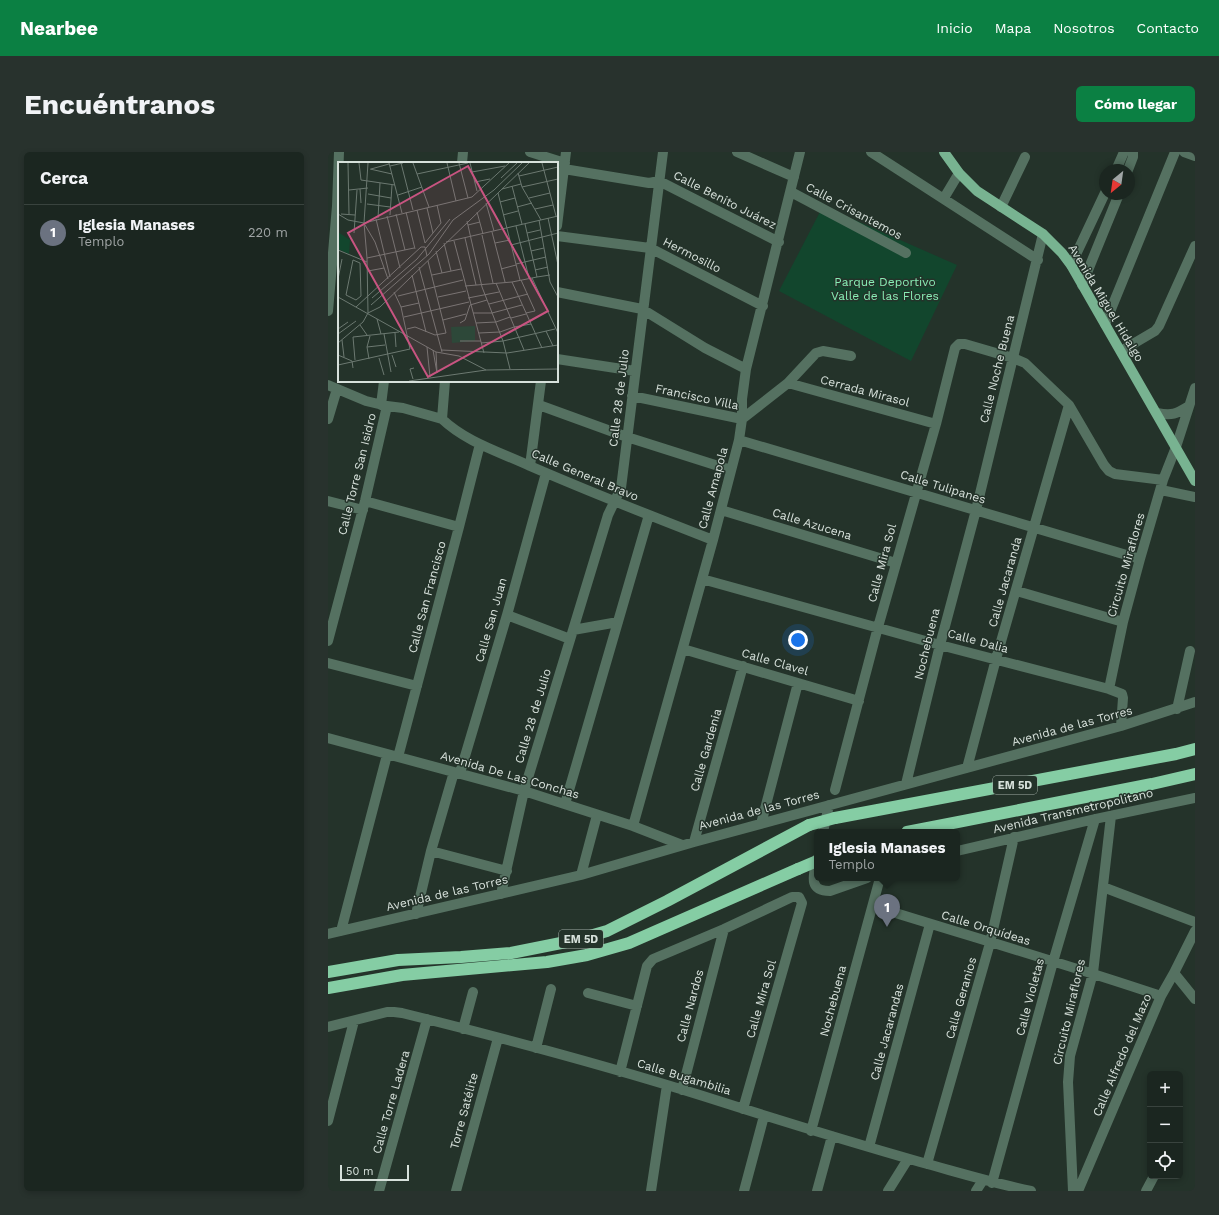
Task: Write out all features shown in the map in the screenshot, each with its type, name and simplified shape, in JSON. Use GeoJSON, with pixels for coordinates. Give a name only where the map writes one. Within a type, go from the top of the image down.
{"type":"FeatureCollection","features":[{"type":"Feature","properties":{"kind":"highway","name":"EM 5D"},"geometry":{"type":"LineString","coordinates":[[328,972],[398,960],[511,953],[576,940],[607,930],[667,902],[809,825],[835,818],[1176,754],[1195,749]]}},
{"type":"Feature","properties":{"kind":"highway","name":"EM 5D"},"geometry":{"type":"LineString","coordinates":[[922,829],[1152,784],[1195,774]]}},
{"type":"Feature","properties":{"kind":"highway","name":"EM 5D"},"geometry":{"type":"LineString","coordinates":[[328,988],[402,975],[547,962],[587,956],[629,943],[814,861]]}},
{"type":"Feature","properties":{"kind":"main road","name":"Avenida Miguel Hidalgo"},"geometry":{"type":"LineString","coordinates":[[944,152],[959,173],[977,191],[1043,234],[1062,253],[1071,265],[1195,480]]}},
{"type":"Feature","properties":{"kind":"street"},"geometry":{"type":"LineString","coordinates":[[339,152],[339,162]]}},
{"type":"Feature","properties":{"kind":"street"},"geometry":{"type":"LineString","coordinates":[[462,162],[463,152]]}},
{"type":"Feature","properties":{"kind":"street","name":"Calle Benito Juárez"},"geometry":{"type":"LineString","coordinates":[[530,152],[555,162]]}},
{"type":"Feature","properties":{"kind":"street"},"geometry":{"type":"LineString","coordinates":[[558,218],[566,152]]}},
{"type":"Feature","properties":{"kind":"street","name":"Calle 28 de Julio"},"geometry":{"type":"LineString","coordinates":[[501,894],[524,791],[608,516],[621,488],[642,309],[663,152]]}},
{"type":"Feature","properties":{"kind":"street"},"geometry":{"type":"LineString","coordinates":[[737,152],[794,177]]}},
{"type":"Feature","properties":{"kind":"street","name":"Calle Amapola"},"geometry":{"type":"LineString","coordinates":[[633,826],[713,540],[739,440],[746,369],[779,242],[800,152]]}},
{"type":"Feature","properties":{"kind":"street"},"geometry":{"type":"LineString","coordinates":[[871,152],[1038,260]]}},
{"type":"Feature","properties":{"kind":"street"},"geometry":{"type":"LineString","coordinates":[[1119,164],[1124,152]]}},
{"type":"Feature","properties":{"kind":"street"},"geometry":{"type":"LineString","coordinates":[[1130,164],[1133,152]]}},
{"type":"Feature","properties":{"kind":"street"},"geometry":{"type":"LineString","coordinates":[[1105,324],[1175,152]]}},
{"type":"Feature","properties":{"kind":"street"},"geometry":{"type":"LineString","coordinates":[[1184,152],[1195,156]]}},
{"type":"Feature","properties":{"kind":"street"},"geometry":{"type":"LineString","coordinates":[[1001,207],[1026,157]]}},
{"type":"Feature","properties":{"kind":"street","name":"Calle Benito Juárez"},"geometry":{"type":"LineString","coordinates":[[558,163],[565,166],[649,183],[659,181],[779,242]]}},
{"type":"Feature","properties":{"kind":"street"},"geometry":{"type":"LineString","coordinates":[[944,198],[959,173]]}},
{"type":"Feature","properties":{"kind":"street"},"geometry":{"type":"LineString","coordinates":[[328,311],[338,179]]}},
{"type":"Feature","properties":{"kind":"street","name":"Calle Crisantemos"},"geometry":{"type":"LineString","coordinates":[[791,192],[906,253]]}},
{"type":"Feature","properties":{"kind":"street"},"geometry":{"type":"LineString","coordinates":[[1071,265],[1101,200]]}},
{"type":"Feature","properties":{"kind":"street"},"geometry":{"type":"LineString","coordinates":[[1082,285],[1117,200]]}},
{"type":"Feature","properties":{"kind":"street","name":"Calle Noche Buena"},"geometry":{"type":"LineString","coordinates":[[976,510],[1038,260],[1043,234]]}},
{"type":"Feature","properties":{"kind":"street","name":"Hermosillo"},"geometry":{"type":"LineString","coordinates":[[558,236],[650,248],[763,306]]}},
{"type":"Feature","properties":{"kind":"street"},"geometry":{"type":"LineString","coordinates":[[1121,351],[1155,330],[1158,326],[1195,246]]}},
{"type":"Feature","properties":{"kind":"street"},"geometry":{"type":"LineString","coordinates":[[558,292],[642,309],[705,348],[746,369]]}},
{"type":"Feature","properties":{"kind":"street","name":"Calle Mira Sol"},"geometry":{"type":"LineString","coordinates":[[836,790],[878,627],[936,424],[955,348],[959,344],[965,344],[1013,358]]}},
{"type":"Feature","properties":{"kind":"street","name":"Francisco Villa"},"geometry":{"type":"LineString","coordinates":[[632,396],[742,419],[788,383],[816,353],[823,351],[851,356]]}},
{"type":"Feature","properties":{"kind":"street"},"geometry":{"type":"LineString","coordinates":[[1013,358],[1025,363],[1069,405],[1109,471],[1115,474],[1162,485],[1195,497]]}},
{"type":"Feature","properties":{"kind":"street"},"geometry":{"type":"LineString","coordinates":[[558,359],[635,370]]}},
{"type":"Feature","properties":{"kind":"street","name":"Calle Torre San Isidro"},"geometry":{"type":"LineString","coordinates":[[328,641],[364,506],[384,406],[384,382]]}},
{"type":"Feature","properties":{"kind":"street"},"geometry":{"type":"LineString","coordinates":[[328,419],[332,387],[366,401],[384,406],[403,408],[442,419],[445,382]]}},
{"type":"Feature","properties":{"kind":"street"},"geometry":{"type":"LineString","coordinates":[[530,466],[541,382]]}},
{"type":"Feature","properties":{"kind":"street","name":"Cerrada Mirasol"},"geometry":{"type":"LineString","coordinates":[[788,383],[936,424]]}},
{"type":"Feature","properties":{"kind":"street","name":"Circuito Miraflores"},"geometry":{"type":"LineString","coordinates":[[1109,689],[1123,622],[1140,559],[1162,485],[1195,388]]}},
{"type":"Feature","properties":{"kind":"street"},"geometry":{"type":"LineString","coordinates":[[539,405],[627,437],[731,470]]}},
{"type":"Feature","properties":{"kind":"street","name":"Calle Jacaranda"},"geometry":{"type":"LineString","coordinates":[[967,768],[996,660],[1069,405]]}},
{"type":"Feature","properties":{"kind":"street"},"geometry":{"type":"LineString","coordinates":[[1157,413],[1174,415],[1189,406]]}},
{"type":"Feature","properties":{"kind":"street","name":"Calle General Bravo"},"geometry":{"type":"LineString","coordinates":[[442,419],[450,426],[480,444],[614,502],[713,540]]}},
{"type":"Feature","properties":{"kind":"street","name":"Calle Tulipanes"},"geometry":{"type":"LineString","coordinates":[[739,440],[1140,559]]}},
{"type":"Feature","properties":{"kind":"street","name":"Calle San Francisco"},"geometry":{"type":"LineString","coordinates":[[398,757],[480,444]]}},
{"type":"Feature","properties":{"kind":"street","name":"Calle San Juan"},"geometry":{"type":"LineString","coordinates":[[416,914],[431,851],[507,615],[546,473]]}},
{"type":"Feature","properties":{"kind":"street"},"geometry":{"type":"LineString","coordinates":[[328,501],[364,506],[459,527]]}},
{"type":"Feature","properties":{"kind":"street","name":"Calle Azucena"},"geometry":{"type":"LineString","coordinates":[[721,510],[896,563]]}},
{"type":"Feature","properties":{"kind":"street","name":"Nochebuena"},"geometry":{"type":"LineString","coordinates":[[906,784],[940,645],[976,510]]}},
{"type":"Feature","properties":{"kind":"street"},"geometry":{"type":"LineString","coordinates":[[565,804],[649,515]]}},
{"type":"Feature","properties":{"kind":"street","name":"Calle Dalia"},"geometry":{"type":"LineString","coordinates":[[702,580],[996,660],[1109,689]]}},
{"type":"Feature","properties":{"kind":"street"},"geometry":{"type":"LineString","coordinates":[[1017,591],[1123,622]]}},
{"type":"Feature","properties":{"kind":"street"},"geometry":{"type":"LineString","coordinates":[[507,615],[572,635],[618,622]]}},
{"type":"Feature","properties":{"kind":"street","name":"Calle Clavel"},"geometry":{"type":"LineString","coordinates":[[683,649],[859,701]]}},
{"type":"Feature","properties":{"kind":"street"},"geometry":{"type":"LineString","coordinates":[[1177,709],[1190,650]]}},
{"type":"Feature","properties":{"kind":"street"},"geometry":{"type":"LineString","coordinates":[[328,663],[417,686]]}},
{"type":"Feature","properties":{"kind":"street","name":"Calle Gardenia"},"geometry":{"type":"LineString","coordinates":[[694,842],[743,666]]}},
{"type":"Feature","properties":{"kind":"street"},"geometry":{"type":"LineString","coordinates":[[761,824],[798,683]]}},
{"type":"Feature","properties":{"kind":"street"},"geometry":{"type":"LineString","coordinates":[[1109,689],[1122,694],[1121,726]]}},
{"type":"Feature","properties":{"kind":"street","name":"Avenida de las Torres"},"geometry":{"type":"LineString","coordinates":[[328,934],[581,875],[682,845],[1121,726],[1195,702]]}},
{"type":"Feature","properties":{"kind":"street","name":"Avenida De Las Conchas"},"geometry":{"type":"LineString","coordinates":[[328,738],[524,791],[633,826],[682,845]]}},
{"type":"Feature","properties":{"kind":"street"},"geometry":{"type":"LineString","coordinates":[[341,930],[387,755]]}},
{"type":"Feature","properties":{"kind":"street","name":"Avenida Transmetropolitano"},"geometry":{"type":"LineString","coordinates":[[960,850],[1014,837],[1195,798]]}},
{"type":"Feature","properties":{"kind":"street"},"geometry":{"type":"LineString","coordinates":[[824,829],[829,805]]}},
{"type":"Feature","properties":{"kind":"street"},"geometry":{"type":"LineString","coordinates":[[581,875],[597,814]]}},
{"type":"Feature","properties":{"kind":"street","name":"Circuito Miraflores"},"geometry":{"type":"LineString","coordinates":[[1073,1191],[1068,1082],[1070,1056],[1094,973],[1111,816]]}},
{"type":"Feature","properties":{"kind":"street","name":"Calle Violetas"},"geometry":{"type":"LineString","coordinates":[[976,1191],[988,1182],[1095,819]]}},
{"type":"Feature","properties":{"kind":"street","name":"Calle Geranios"},"geometry":{"type":"LineString","coordinates":[[927,1164],[990,943],[1014,837]]}},
{"type":"Feature","properties":{"kind":"street"},"geometry":{"type":"LineString","coordinates":[[431,851],[507,871]]}},
{"type":"Feature","properties":{"kind":"street"},"geometry":{"type":"LineString","coordinates":[[814,874],[814,884],[817,888],[824,891],[830,891],[858,881]]}},
{"type":"Feature","properties":{"kind":"street","name":"Nochebuena"},"geometry":{"type":"LineString","coordinates":[[811,1131],[879,881]]}},
{"type":"Feature","properties":{"kind":"street"},"geometry":{"type":"LineString","coordinates":[[1103,887],[1195,922]]}},
{"type":"Feature","properties":{"kind":"street","name":"Calle Mira Sol"},"geometry":{"type":"LineString","coordinates":[[724,929],[792,897],[799,897],[802,903],[743,1109]]}},
{"type":"Feature","properties":{"kind":"street","name":"Calle Orquídeas"},"geometry":{"type":"LineString","coordinates":[[873,906],[990,943],[1094,973],[1161,996]]}},
{"type":"Feature","properties":{"kind":"street","name":"Calle Jacarandas"},"geometry":{"type":"LineString","coordinates":[[869,1147],[930,924]]}},
{"type":"Feature","properties":{"kind":"street"},"geometry":{"type":"LineString","coordinates":[[620,1072],[647,966],[653,959],[724,929]]}},
{"type":"Feature","properties":{"kind":"street","name":"Calle Nardos"},"geometry":{"type":"LineString","coordinates":[[682,1090],[724,929]]}},
{"type":"Feature","properties":{"kind":"street","name":"Calle Alfredo del Mazo"},"geometry":{"type":"LineString","coordinates":[[1078,1191],[1161,996],[1195,931]]}},
{"type":"Feature","properties":{"kind":"street"},"geometry":{"type":"LineString","coordinates":[[1174,973],[1195,999]]}},
{"type":"Feature","properties":{"kind":"street"},"geometry":{"type":"LineString","coordinates":[[536,1048],[551,989]]}},
{"type":"Feature","properties":{"kind":"street"},"geometry":{"type":"LineString","coordinates":[[463,1028],[473,992]]}},
{"type":"Feature","properties":{"kind":"street"},"geometry":{"type":"LineString","coordinates":[[588,993],[636,1006]]}},
{"type":"Feature","properties":{"kind":"street","name":"Calle Bugambilia"},"geometry":{"type":"LineString","coordinates":[[328,1027],[394,1012],[427,1019],[536,1048],[682,1090],[811,1131],[988,1182],[1031,1191]]}},
{"type":"Feature","properties":{"kind":"street","name":"Calle Torre Ladera"},"geometry":{"type":"LineString","coordinates":[[379,1191],[427,1019]]}},
{"type":"Feature","properties":{"kind":"street"},"geometry":{"type":"LineString","coordinates":[[328,1120],[333,1080],[354,1021]]}},
{"type":"Feature","properties":{"kind":"street","name":"Torre Satélite"},"geometry":{"type":"LineString","coordinates":[[456,1191],[498,1038]]}},
{"type":"Feature","properties":{"kind":"street"},"geometry":{"type":"LineString","coordinates":[[651,1191],[667,1086]]}},
{"type":"Feature","properties":{"kind":"street"},"geometry":{"type":"LineString","coordinates":[[744,1191],[764,1116]]}},
{"type":"Feature","properties":{"kind":"street"},"geometry":{"type":"LineString","coordinates":[[817,1191],[832,1136]]}},
{"type":"Feature","properties":{"kind":"street"},"geometry":{"type":"LineString","coordinates":[[888,1191],[908,1159]]}},
{"type":"Feature","properties":{"kind":"street"},"geometry":{"type":"LineString","coordinates":[[1146,1191],[1152,1179]]}},
{"type":"Feature","properties":{"kind":"green space","name":"Parque Deportivo Valle de las Flores"},"geometry":{"type":"Polygon","coordinates":[[[823,206],[957,265],[911,361],[779,291],[823,206]]]}},
{"type":"Feature","properties":{"kind":"place","name":"Iglesia Manases"},"geometry":{"type":"Point","coordinates":[887,927]}}]}
